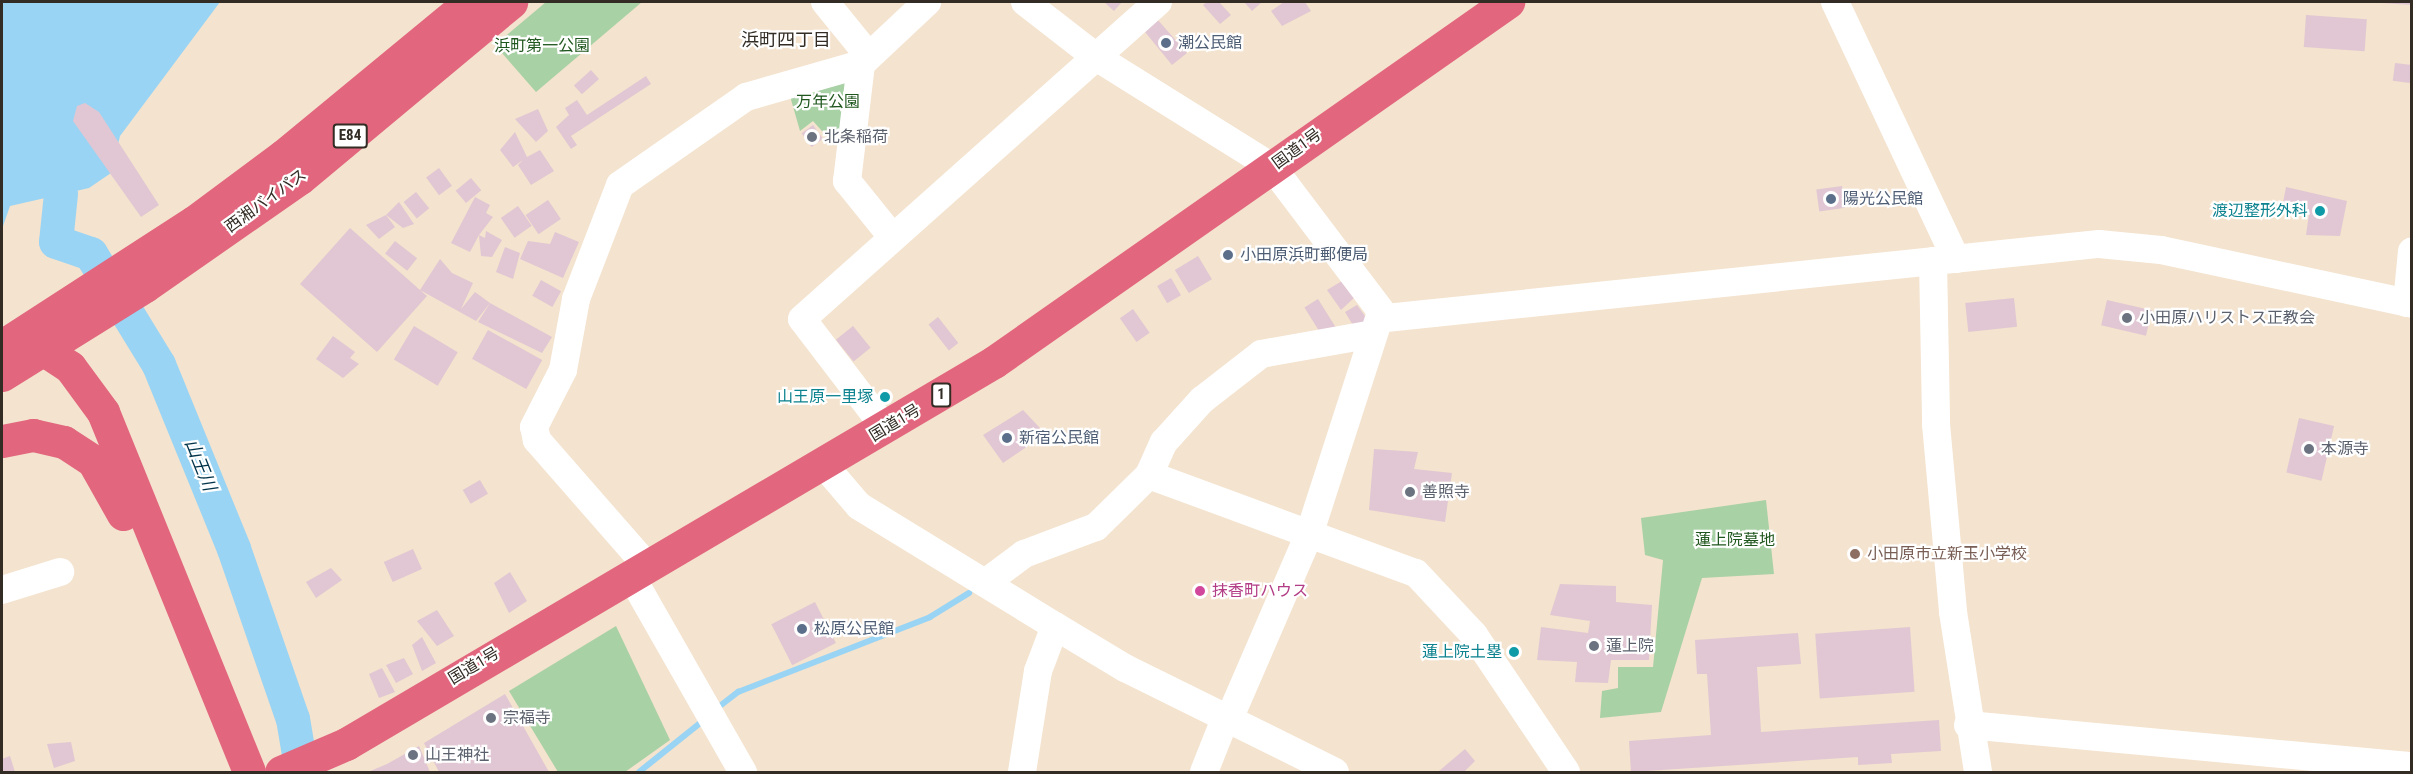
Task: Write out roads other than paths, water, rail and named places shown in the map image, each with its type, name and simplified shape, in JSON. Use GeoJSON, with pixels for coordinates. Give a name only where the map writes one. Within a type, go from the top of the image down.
{"type":"FeatureCollection","features":[{"type":"Feature","properties":{"kind":"highway","name":"西湘バイパス"},"geometry":{"type":"LineString","coordinates":[[2,375],[196,236],[283,156],[470,2]]}},
{"type":"Feature","properties":{"kind":"highway","name":"西湘バイパス"},"geometry":{"type":"LineString","coordinates":[[2,346],[300,178],[511,2]]}},
{"type":"Feature","properties":{"kind":"highway","name":"国道1号"},"geometry":{"type":"LineString","coordinates":[[281,772],[346,744],[886,429],[994,362],[1508,2]]}},
{"type":"Feature","properties":{"kind":"highway"},"geometry":{"type":"LineString","coordinates":[[2,331],[40,344],[70,367],[103,412],[249,772]]}},
{"type":"Feature","properties":{"kind":"highway"},"geometry":{"type":"LineString","coordinates":[[2,441],[33,435],[64,442],[93,461],[113,488],[224,757],[237,772]]}},
{"type":"Feature","properties":{"kind":"street"},"geometry":{"type":"LineString","coordinates":[[825,2],[865,59],[847,181],[893,238]]}},
{"type":"Feature","properties":{"kind":"street"},"geometry":{"type":"LineString","coordinates":[[743,772],[723,731],[699,692],[639,571],[537,440],[534,427],[563,370],[576,299],[607,213],[620,185],[746,97],[865,59],[927,2]]}},
{"type":"Feature","properties":{"kind":"street"},"geometry":{"type":"LineString","coordinates":[[1025,2],[1096,57],[1272,167],[1377,325]]}},
{"type":"Feature","properties":{"kind":"street"},"geometry":{"type":"LineString","coordinates":[[886,429],[802,319],[1158,2]]}},
{"type":"Feature","properties":{"kind":"street"},"geometry":{"type":"LineString","coordinates":[[1835,2],[1944,260],[1936,424],[1968,725],[1978,772]]}},
{"type":"Feature","properties":{"kind":"street"},"geometry":{"type":"LineString","coordinates":[[985,583],[1024,554],[1096,527],[1149,475],[1164,441],[1202,400],[1261,354],[1377,325],[1944,260],[2128,245],[2410,303],[2412,251]]}},
{"type":"Feature","properties":{"kind":"street"},"geometry":{"type":"LineString","coordinates":[[1204,772],[1310,532],[1377,325]]}},
{"type":"Feature","properties":{"kind":"street"},"geometry":{"type":"LineString","coordinates":[[824,464],[859,506],[1055,626],[1335,772]]}},
{"type":"Feature","properties":{"kind":"street"},"geometry":{"type":"LineString","coordinates":[[1149,475],[1310,532],[1416,573],[1474,634],[1566,772]]}},
{"type":"Feature","properties":{"kind":"street"},"geometry":{"type":"LineString","coordinates":[[2,590],[60,572]]}},
{"type":"Feature","properties":{"kind":"street"},"geometry":{"type":"LineString","coordinates":[[1022,772],[1038,671],[1055,626]]}},
{"type":"Feature","properties":{"kind":"street"},"geometry":{"type":"LineString","coordinates":[[1968,725],[2412,766]]}},
{"type":"Feature","properties":{"kind":"water"},"geometry":{"type":"Polygon","coordinates":[[[2,2],[220,2],[120,136],[111,173],[89,188],[10,206],[2,229],[2,2]]]}},
{"type":"Feature","properties":{"kind":"waterway","name":"山王川"},"geometry":{"type":"LineString","coordinates":[[61,194],[56,242],[91,254],[159,365],[234,549],[293,719],[302,772]]}},
{"type":"Feature","properties":{"kind":"waterway"},"geometry":{"type":"LineString","coordinates":[[716,709],[738,692],[930,617],[969,593]]}},
{"type":"Feature","properties":{"kind":"waterway"},"geometry":{"type":"LineString","coordinates":[[639,772],[704,720]]}},
{"type":"Feature","properties":{"kind":"place","name":"潮公民館"},"geometry":{"type":"Point","coordinates":[1166,43]}},
{"type":"Feature","properties":{"kind":"place","name":"北条稲荷"},"geometry":{"type":"Point","coordinates":[812,137]}},
{"type":"Feature","properties":{"kind":"place","name":"陽光公民館"},"geometry":{"type":"Point","coordinates":[1831,199]}},
{"type":"Feature","properties":{"kind":"place","name":"渡辺整形外科"},"geometry":{"type":"Point","coordinates":[2320,211]}},
{"type":"Feature","properties":{"kind":"place","name":"小田原浜町郵便局"},"geometry":{"type":"Point","coordinates":[1228,255]}},
{"type":"Feature","properties":{"kind":"place","name":"小田原ハリストス正教会"},"geometry":{"type":"Point","coordinates":[2127,318]}},
{"type":"Feature","properties":{"kind":"place","name":"山王原一里塚"},"geometry":{"type":"Point","coordinates":[885,397]}},
{"type":"Feature","properties":{"kind":"place","name":"新宿公民館"},"geometry":{"type":"Point","coordinates":[1007,438]}},
{"type":"Feature","properties":{"kind":"place","name":"本源寺"},"geometry":{"type":"Point","coordinates":[2309,449]}},
{"type":"Feature","properties":{"kind":"place","name":"善照寺"},"geometry":{"type":"Point","coordinates":[1410,492]}},
{"type":"Feature","properties":{"kind":"place","name":"小田原市立新玉小学校"},"geometry":{"type":"Point","coordinates":[1855,554]}},
{"type":"Feature","properties":{"kind":"place","name":"抹香町ハウス"},"geometry":{"type":"Point","coordinates":[1200,591]}},
{"type":"Feature","properties":{"kind":"place","name":"松原公民館"},"geometry":{"type":"Point","coordinates":[802,629]}},
{"type":"Feature","properties":{"kind":"place","name":"蓮上院"},"geometry":{"type":"Point","coordinates":[1594,646]}},
{"type":"Feature","properties":{"kind":"place","name":"蓮上院土塁"},"geometry":{"type":"Point","coordinates":[1514,652]}},
{"type":"Feature","properties":{"kind":"place","name":"宗福寺"},"geometry":{"type":"Point","coordinates":[491,718]}},
{"type":"Feature","properties":{"kind":"place","name":"山王神社"},"geometry":{"type":"Point","coordinates":[413,755]}},
{"type":"Feature","properties":{"kind":"district","name":"浜町四丁目"},"geometry":{"type":"Point","coordinates":[786,40]}},
{"type":"Feature","properties":{"kind":"park label","name":"浜町第一公園"},"geometry":{"type":"Point","coordinates":[542,46]}},
{"type":"Feature","properties":{"kind":"park label","name":"万年公園"},"geometry":{"type":"Point","coordinates":[828,102]}},
{"type":"Feature","properties":{"kind":"park label","name":"蓮上院墓地"},"geometry":{"type":"Point","coordinates":[1735,540]}}]}
